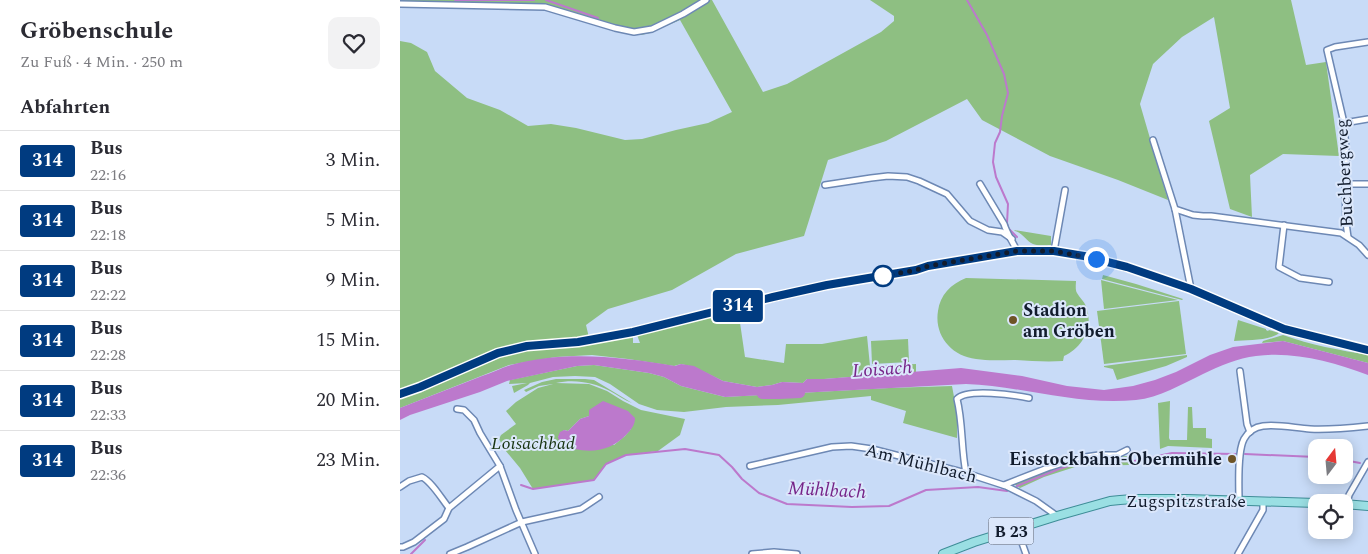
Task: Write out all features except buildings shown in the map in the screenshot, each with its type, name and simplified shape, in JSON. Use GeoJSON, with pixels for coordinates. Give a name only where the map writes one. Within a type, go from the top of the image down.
{"type":"FeatureCollection","features":[{"type":"Feature","properties":{"kind":"main road","name":"Zugspitzstraße"},"geometry":{"type":"LineString","coordinates":[[943,554],[974,542],[1110,501],[1134,498],[1308,503]]}},
{"type":"Feature","properties":{"kind":"main road"},"geometry":{"type":"LineString","coordinates":[[1353,505],[1368,506]]}},
{"type":"Feature","properties":{"kind":"street"},"geometry":{"type":"LineString","coordinates":[[400,4],[545,7],[614,28],[634,32],[652,30],[706,0]]}},
{"type":"Feature","properties":{"kind":"street","name":"Buchbergweg"},"geometry":{"type":"LineString","coordinates":[[1348,237],[1346,223],[1347,166],[1344,123],[1327,50],[1368,42]]}},
{"type":"Feature","properties":{"kind":"street"},"geometry":{"type":"LineString","coordinates":[[1344,123],[1368,120]]}},
{"type":"Feature","properties":{"kind":"street"},"geometry":{"type":"LineString","coordinates":[[1153,140],[1175,209],[1191,289]]}},
{"type":"Feature","properties":{"kind":"street"},"geometry":{"type":"LineString","coordinates":[[824,185],[888,176],[908,177],[947,194],[970,221],[988,230],[1002,232],[1012,239]]}},
{"type":"Feature","properties":{"kind":"street"},"geometry":{"type":"LineString","coordinates":[[980,184],[1004,224],[1017,251]]}},
{"type":"Feature","properties":{"kind":"street"},"geometry":{"type":"LineString","coordinates":[[1346,184],[1368,184]]}},
{"type":"Feature","properties":{"kind":"street"},"geometry":{"type":"LineString","coordinates":[[1054,251],[1065,190]]}},
{"type":"Feature","properties":{"kind":"street"},"geometry":{"type":"LineString","coordinates":[[1175,209],[1203,216],[1341,233],[1359,245],[1368,255]]}},
{"type":"Feature","properties":{"kind":"street"},"geometry":{"type":"LineString","coordinates":[[1284,225],[1279,267],[1300,278],[1328,282]]}},
{"type":"Feature","properties":{"kind":"street"},"geometry":{"type":"LineString","coordinates":[[400,394],[498,353],[527,346],[578,342],[612,336],[666,325],[827,285],[1017,251],[1054,251],[1107,262],[1191,289],[1284,329],[1368,350]]}},
{"type":"Feature","properties":{"kind":"street"},"geometry":{"type":"LineString","coordinates":[[1240,371],[1246,424],[1250,432]]}},
{"type":"Feature","properties":{"kind":"street"},"geometry":{"type":"LineString","coordinates":[[966,473],[963,457],[961,414],[957,399],[965,394],[995,394],[1029,398]]}},
{"type":"Feature","properties":{"kind":"street"},"geometry":{"type":"LineString","coordinates":[[457,409],[464,410],[474,420],[500,466],[535,554]]}},
{"type":"Feature","properties":{"kind":"street"},"geometry":{"type":"LineString","coordinates":[[1239,501],[1240,454],[1244,440],[1250,432],[1262,426],[1344,429],[1368,426]]}},
{"type":"Feature","properties":{"kind":"street","name":"Am Mühlbach"},"geometry":{"type":"LineString","coordinates":[[750,466],[832,447],[851,446],[872,449],[966,473],[1005,486],[1036,501],[1057,516]]}},
{"type":"Feature","properties":{"kind":"street"},"geometry":{"type":"LineString","coordinates":[[1005,486],[1050,467],[1078,458],[1099,455],[1117,456],[1127,450]]}},
{"type":"Feature","properties":{"kind":"street"},"geometry":{"type":"LineString","coordinates":[[1350,494],[1368,462]]}},
{"type":"Feature","properties":{"kind":"street"},"geometry":{"type":"LineString","coordinates":[[401,549],[414,542],[444,519],[450,508],[500,466]]}},
{"type":"Feature","properties":{"kind":"street"},"geometry":{"type":"LineString","coordinates":[[400,488],[409,480],[422,477],[430,483],[450,508]]}},
{"type":"Feature","properties":{"kind":"street"},"geometry":{"type":"LineString","coordinates":[[450,554],[522,522],[581,509],[599,497]]}},
{"type":"Feature","properties":{"kind":"street"},"geometry":{"type":"LineString","coordinates":[[1238,554],[1263,510],[1264,502]]}},
{"type":"Feature","properties":{"kind":"street"},"geometry":{"type":"LineString","coordinates":[[1017,529],[1026,554]]}},
{"type":"Feature","properties":{"kind":"street"},"geometry":{"type":"LineString","coordinates":[[752,554],[774,552],[797,554]]}},
{"type":"Feature","properties":{"kind":"green space"},"geometry":{"type":"Polygon","coordinates":[[[400,0],[712,0],[763,92],[787,84],[881,32],[894,21],[894,16],[870,0],[1291,0],[1306,65],[1326,62],[1339,156],[1283,154],[1250,175],[1252,217],[1230,209],[1209,121],[1230,108],[1214,17],[1182,37],[1153,64],[1140,104],[1168,200],[1050,156],[982,120],[967,99],[886,141],[828,160],[804,236],[736,254],[672,290],[608,309],[586,325],[590,342],[598,343],[633,336],[633,343],[640,343],[637,335],[738,309],[745,357],[784,363],[786,344],[822,344],[867,336],[870,366],[916,364],[916,372],[807,379],[803,383],[782,382],[757,387],[723,381],[694,367],[681,364],[674,366],[592,355],[556,357],[509,365],[400,408],[400,41],[411,43],[427,52],[435,71],[467,98],[500,110],[528,126],[551,124],[625,140],[642,139],[708,123],[732,112],[680,20],[641,35],[627,27],[609,24],[542,4],[472,4],[400,0]]]}},
{"type":"Feature","properties":{"kind":"green space"},"geometry":{"type":"Polygon","coordinates":[[[1014,230],[1051,236],[1051,245],[1033,244],[1014,230]]]}},
{"type":"Feature","properties":{"kind":"green space"},"geometry":{"type":"Polygon","coordinates":[[[1103,275],[1136,284],[1183,299],[1102,279],[1103,275]]]}},
{"type":"Feature","properties":{"kind":"green space","name":"Stadion am Gröben"},"geometry":{"type":"Polygon","coordinates":[[[966,278],[1076,281],[1076,292],[1085,304],[1088,314],[1088,329],[1085,336],[1077,347],[1064,356],[1063,361],[985,360],[959,354],[946,343],[937,320],[939,305],[944,295],[956,283],[966,278]]]}},
{"type":"Feature","properties":{"kind":"green space"},"geometry":{"type":"Polygon","coordinates":[[[1101,280],[1178,300],[1104,309],[1101,280]]]}},
{"type":"Feature","properties":{"kind":"green space"},"geometry":{"type":"Polygon","coordinates":[[[1179,301],[1186,354],[1104,364],[1097,311],[1179,301]]]}},
{"type":"Feature","properties":{"kind":"green space"},"geometry":{"type":"Polygon","coordinates":[[[1238,320],[1279,333],[1264,339],[1234,341],[1238,320]]]}},
{"type":"Feature","properties":{"kind":"green space"},"geometry":{"type":"Polygon","coordinates":[[[1283,335],[1368,355],[1368,363],[1283,341],[1262,343],[1263,341],[1283,335]]]}},
{"type":"Feature","properties":{"kind":"green space"},"geometry":{"type":"Polygon","coordinates":[[[908,339],[909,362],[872,364],[871,341],[908,339]]]}},
{"type":"Feature","properties":{"kind":"green space"},"geometry":{"type":"Polygon","coordinates":[[[1187,355],[1187,357],[1166,366],[1117,380],[1113,369],[1104,367],[1104,366],[1187,355]]]}},
{"type":"Feature","properties":{"kind":"green space"},"geometry":{"type":"Polygon","coordinates":[[[594,365],[649,373],[664,377],[681,386],[725,397],[952,386],[957,413],[957,438],[903,423],[906,411],[871,400],[871,396],[684,412],[657,410],[639,404],[610,384],[595,377],[553,377],[530,383],[514,393],[512,386],[527,383],[509,384],[510,380],[577,366],[594,365]]]}},
{"type":"Feature","properties":{"kind":"green space","name":"Loisachbad"},"geometry":{"type":"Polygon","coordinates":[[[556,379],[594,380],[632,403],[604,388],[590,383],[570,381],[556,383],[589,384],[607,391],[641,410],[685,419],[680,435],[658,451],[626,455],[606,464],[594,480],[533,489],[499,439],[501,435],[516,424],[506,411],[538,388],[553,384],[539,386],[526,392],[524,390],[542,382],[556,379]],[[589,416],[580,419],[568,431],[564,430],[558,437],[614,445],[631,429],[589,416]]]}},
{"type":"Feature","properties":{"kind":"green space"},"geometry":{"type":"Polygon","coordinates":[[[1170,401],[1170,440],[1187,440],[1188,407],[1192,407],[1193,428],[1206,428],[1206,438],[1212,439],[1212,448],[1168,446],[1160,449],[1158,403],[1170,401]]]}},
{"type":"Feature","properties":{"kind":"green space"},"geometry":{"type":"Polygon","coordinates":[[[1130,456],[1129,465],[1078,466],[1044,477],[1020,488],[1012,483],[1053,467],[1086,458],[1130,456]]]}},
{"type":"Feature","properties":{"kind":"shaded area"},"geometry":{"type":"Polygon","coordinates":[[[1283,341],[1368,363],[1368,375],[1341,366],[1299,356],[1270,355],[1236,360],[1162,394],[1136,400],[1093,400],[966,384],[725,397],[681,386],[664,377],[649,373],[594,365],[577,366],[507,381],[400,420],[400,408],[507,366],[531,360],[572,356],[614,358],[675,366],[681,364],[694,366],[723,381],[757,387],[782,382],[803,383],[807,379],[961,368],[1022,376],[1067,386],[1104,390],[1133,386],[1155,380],[1210,355],[1233,347],[1283,341]]]}},
{"type":"Feature","properties":{"kind":"shaded area"},"geometry":{"type":"Polygon","coordinates":[[[603,401],[628,411],[635,418],[632,427],[626,435],[611,446],[603,449],[586,451],[560,444],[558,437],[560,432],[568,431],[580,419],[589,416],[589,410],[603,401]]]}},
{"type":"Feature","properties":{"kind":"waterway"},"geometry":{"type":"LineString","coordinates":[[455,0],[534,0]]}},
{"type":"Feature","properties":{"kind":"waterway"},"geometry":{"type":"LineString","coordinates":[[546,0],[598,18]]}},
{"type":"Feature","properties":{"kind":"waterway"},"geometry":{"type":"LineString","coordinates":[[967,0],[987,35],[1004,74],[1008,93],[1000,132],[995,143],[993,162],[996,177],[1008,204],[1008,228],[1017,237]]}},
{"type":"Feature","properties":{"kind":"waterway","name":"Loisach"},"geometry":{"type":"LineString","coordinates":[[762,394],[800,393]]}},
{"type":"Feature","properties":{"kind":"waterway","name":"Mühlbach"},"geometry":{"type":"LineString","coordinates":[[521,485],[533,489],[594,480],[606,464],[626,455],[685,449],[719,455],[742,479],[759,493],[787,504],[852,507],[889,506],[926,490],[978,487],[1007,491]]}},
{"type":"Feature","properties":{"kind":"waterway","name":"Mühlbach"},"geometry":{"type":"LineString","coordinates":[[1017,486],[1081,462],[1134,461],[1172,453],[1236,454]]}},
{"type":"Feature","properties":{"kind":"waterway","name":"Mühlbach"},"geometry":{"type":"LineString","coordinates":[[1245,454],[1308,457]]}},
{"type":"Feature","properties":{"kind":"waterway","name":"Mühlbach"},"geometry":{"type":"LineString","coordinates":[[1353,462],[1360,463]]}},
{"type":"Feature","properties":{"kind":"waterway","name":"Mühlbach"},"geometry":{"type":"LineString","coordinates":[[411,554],[425,540]]}},
{"type":"Feature","properties":{"kind":"bus line","name":"314"},"geometry":{"type":"LineString","coordinates":[[400,394],[498,353],[527,346],[578,342],[633,332],[827,285],[1017,251],[1054,251],[1084,256],[1127,267],[1191,289],[1284,329],[1368,350]]}},
{"type":"Feature","properties":{"kind":"place","name":"Stadion am Gröben"},"geometry":{"type":"Point","coordinates":[1013,320]}},
{"type":"Feature","properties":{"kind":"place","name":"Eisstockbahn-Obermühle"},"geometry":{"type":"Point","coordinates":[1232,459]}},
{"type":"Feature","properties":{"kind":"route"},"geometry":{"type":"LineString","coordinates":[[883,276],[928,266],[1017,251],[1054,251],[1096,259]]}}]}
